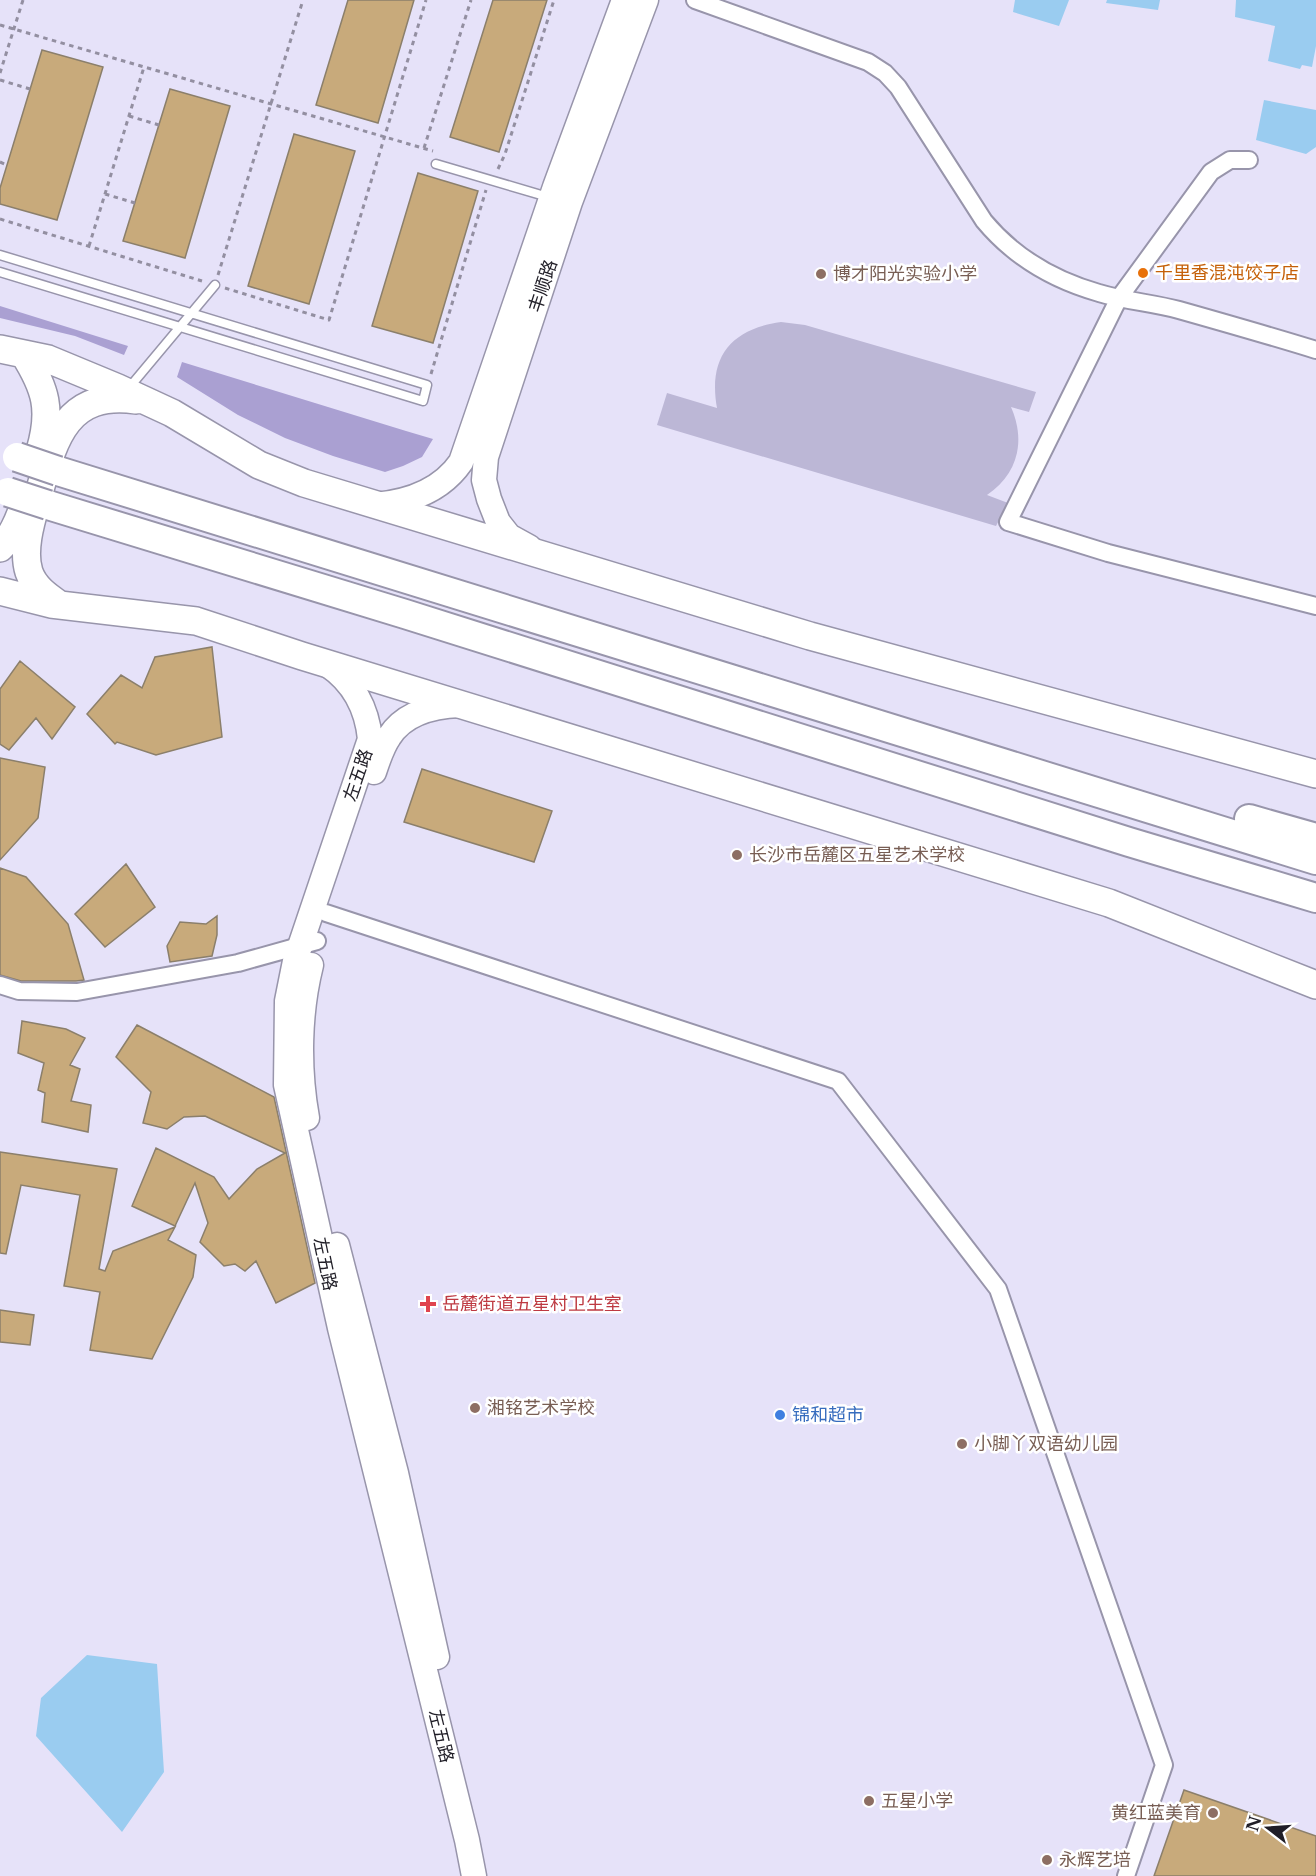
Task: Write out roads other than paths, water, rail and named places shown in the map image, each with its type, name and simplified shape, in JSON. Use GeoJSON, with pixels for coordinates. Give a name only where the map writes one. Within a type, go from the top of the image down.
{"type":"FeatureCollection","features":[{"type":"Feature","properties":{"kind":"highway"},"geometry":{"type":"LineString","coordinates":[[8,455],[1316,860]]}},
{"type":"Feature","properties":{"kind":"highway"},"geometry":{"type":"LineString","coordinates":[[4,491],[405,614],[1129,842],[1316,898]]}},
{"type":"Feature","properties":{"kind":"highway"},"geometry":{"type":"LineString","coordinates":[[893,729],[984,748],[1316,838]]}},
{"type":"Feature","properties":{"kind":"highway"},"geometry":{"type":"LineString","coordinates":[[1129,842],[1316,911]]}},
{"type":"Feature","properties":{"kind":"main road"},"geometry":{"type":"LineString","coordinates":[[375,505],[404,500],[438,486],[452,476],[461,462],[552,198],[624,0]]}},
{"type":"Feature","properties":{"kind":"main road","name":"丰顺路"},"geometry":{"type":"LineString","coordinates":[[542,554],[509,536],[498,522],[484,480],[486,457],[570,202],[646,0]]}},
{"type":"Feature","properties":{"kind":"main road"},"geometry":{"type":"LineString","coordinates":[[12,351],[48,359],[126,392],[172,413],[259,465],[304,483],[810,636],[1316,774]]}},
{"type":"Feature","properties":{"kind":"main road"},"geometry":{"type":"LineString","coordinates":[[0,548],[9,538],[19,520],[43,442],[48,417],[38,376],[12,351]]}},
{"type":"Feature","properties":{"kind":"main road"},"geometry":{"type":"LineString","coordinates":[[61,606],[46,596],[36,585],[29,572],[27,556],[31,521],[51,450],[64,426],[78,412],[96,401],[113,398],[152,404]]}},
{"type":"Feature","properties":{"kind":"main road"},"geometry":{"type":"LineString","coordinates":[[0,591],[61,606],[196,621],[460,705],[1109,903],[1316,985]]}},
{"type":"Feature","properties":{"kind":"main road","name":"左五路"},"geometry":{"type":"LineString","coordinates":[[328,664],[340,673],[356,692],[369,726],[370,739],[308,943],[287,1001],[286,1085],[340,1328],[467,1839],[474,1876]]}},
{"type":"Feature","properties":{"kind":"main road","name":"左五路"},"geometry":{"type":"LineString","coordinates":[[460,705],[441,705],[424,710],[404,722],[389,735],[381,752],[326,913],[308,943],[302,1068],[307,1114],[319,1173],[396,1473],[487,1876]]}},
{"type":"Feature","properties":{"kind":"street"},"geometry":{"type":"LineString","coordinates":[[695,0],[868,63],[885,73],[898,87],[984,221],[1000,241],[1020,256],[1050,273],[1097,293],[1183,311],[1316,350]]}},
{"type":"Feature","properties":{"kind":"street"},"geometry":{"type":"LineString","coordinates":[[1249,160],[1230,160],[1211,172],[1119,298],[1008,522],[1108,553],[1316,606]]}},
{"type":"Feature","properties":{"kind":"street"},"geometry":{"type":"LineString","coordinates":[[326,913],[838,1081],[998,1289],[1164,1765],[1126,1876]]}},
{"type":"Feature","properties":{"kind":"street"},"geometry":{"type":"LineString","coordinates":[[0,985],[19,991],[77,992],[237,963],[308,943]]}},
{"type":"Feature","properties":{"kind":"lane"},"geometry":{"type":"LineString","coordinates":[[436,165],[552,198]]}},
{"type":"Feature","properties":{"kind":"lane"},"geometry":{"type":"LineString","coordinates":[[0,255],[428,385],[423,401],[0,272]]}},
{"type":"Feature","properties":{"kind":"lane"},"geometry":{"type":"LineString","coordinates":[[126,392],[215,285]]}},
{"type":"Feature","properties":{"kind":"water"},"geometry":{"type":"Polygon","coordinates":[[[1015,0],[1069,0],[1059,26],[1013,12],[1015,0]]]}},
{"type":"Feature","properties":{"kind":"water"},"geometry":{"type":"Polygon","coordinates":[[[1107,0],[1160,0],[1158,10],[1106,3],[1107,0]]]}},
{"type":"Feature","properties":{"kind":"water"},"geometry":{"type":"Polygon","coordinates":[[[1236,0],[1316,0],[1316,46],[1312,67],[1302,65],[1300,69],[1268,61],[1275,26],[1235,17],[1236,0]]]}},
{"type":"Feature","properties":{"kind":"water"},"geometry":{"type":"Polygon","coordinates":[[[1264,100],[1316,110],[1316,147],[1306,154],[1256,140],[1264,100]]]}},
{"type":"Feature","properties":{"kind":"water"},"geometry":{"type":"Polygon","coordinates":[[[87,1655],[157,1664],[164,1772],[122,1832],[36,1736],[41,1698],[87,1655]]]}},
{"type":"Feature","properties":{"kind":"place","name":"千里香混沌饺子店"},"geometry":{"type":"Point","coordinates":[1143,273]}},
{"type":"Feature","properties":{"kind":"place","name":"博才阳光实验小学"},"geometry":{"type":"Point","coordinates":[821,274]}},
{"type":"Feature","properties":{"kind":"place","name":"长沙市岳麓区五星艺术学校"},"geometry":{"type":"Point","coordinates":[737,855]}},
{"type":"Feature","properties":{"kind":"place","name":"岳麓街道五星村卫生室"},"geometry":{"type":"Point","coordinates":[428,1304]}},
{"type":"Feature","properties":{"kind":"place","name":"湘铭艺术学校"},"geometry":{"type":"Point","coordinates":[475,1408]}},
{"type":"Feature","properties":{"kind":"place","name":"锦和超市"},"geometry":{"type":"Point","coordinates":[780,1415]}},
{"type":"Feature","properties":{"kind":"place","name":"小脚丫双语幼儿园"},"geometry":{"type":"Point","coordinates":[962,1444]}},
{"type":"Feature","properties":{"kind":"place","name":"五星小学"},"geometry":{"type":"Point","coordinates":[869,1801]}},
{"type":"Feature","properties":{"kind":"place","name":"黄红蓝美育"},"geometry":{"type":"Point","coordinates":[1213,1813]}},
{"type":"Feature","properties":{"kind":"place","name":"永辉艺培"},"geometry":{"type":"Point","coordinates":[1047,1860]}}]}
